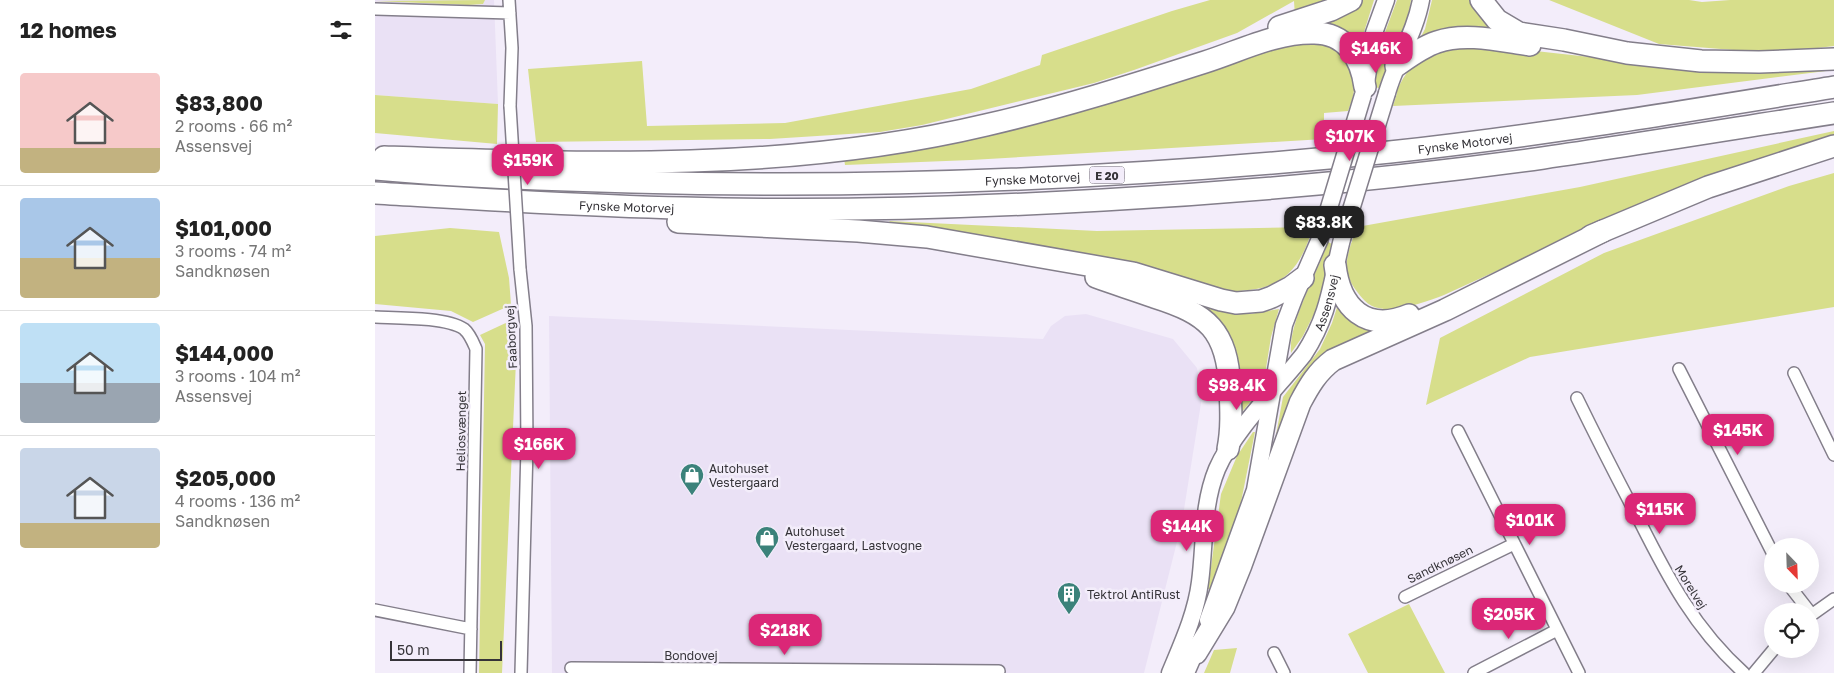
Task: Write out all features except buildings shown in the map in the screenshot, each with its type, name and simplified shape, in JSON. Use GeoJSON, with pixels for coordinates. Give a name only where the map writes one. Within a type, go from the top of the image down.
{"type":"FeatureCollection","features":[{"type":"Feature","properties":{"kind":"highway"},"geometry":{"type":"LineString","coordinates":[[1062,105],[1201,54],[1331,10],[1351,0]]}},
{"type":"Feature","properties":{"kind":"highway"},"geometry":{"type":"LineString","coordinates":[[1481,0],[1497,20],[1519,33],[1627,53]]}},
{"type":"Feature","properties":{"kind":"highway"},"geometry":{"type":"LineString","coordinates":[[375,156],[637,164],[759,160],[869,147],[985,126],[1205,62],[1270,40],[1305,33],[1327,34],[1345,43],[1354,52],[1364,74],[1364,91]]}},
{"type":"Feature","properties":{"kind":"highway"},"geometry":{"type":"LineString","coordinates":[[1397,66],[1436,42],[1461,38],[1701,61],[1759,62],[1834,59]]}},
{"type":"Feature","properties":{"kind":"highway","name":"Fynske Motorvej"},"geometry":{"type":"LineString","coordinates":[[375,169],[559,180],[822,185],[1098,176],[1401,150],[1538,133],[1834,87]]}},
{"type":"Feature","properties":{"kind":"highway","name":"Fynske Motorvej"},"geometry":{"type":"LineString","coordinates":[[375,193],[549,204],[686,208],[822,209],[1103,200],[1236,191],[1392,176],[1540,158],[1834,112]]}},
{"type":"Feature","properties":{"kind":"highway"},"geometry":{"type":"LineString","coordinates":[[1335,265],[1340,290],[1353,310],[1373,321],[1387,322],[1402,318],[1708,187],[1834,146]]}},
{"type":"Feature","properties":{"kind":"highway"},"geometry":{"type":"LineString","coordinates":[[549,204],[659,221],[858,231],[927,237],[1133,273],[1236,303],[1261,301],[1272,297],[1303,278]]}},
{"type":"Feature","properties":{"kind":"highway"},"geometry":{"type":"LineString","coordinates":[[1196,653],[1224,607],[1300,403],[1313,378],[1333,360],[1445,310],[1603,231]]}},
{"type":"Feature","properties":{"kind":"highway"},"geometry":{"type":"LineString","coordinates":[[1034,257],[1181,305],[1195,312],[1206,321],[1219,338],[1228,362],[1231,429],[1228,450]]}},
{"type":"Feature","properties":{"kind":"main road","name":"Assensvej"},"geometry":{"type":"LineString","coordinates":[[1186,673],[1196,653],[1255,490],[1284,325],[1319,241],[1364,91],[1374,33],[1386,0]]}},
{"type":"Feature","properties":{"kind":"main road","name":"Assensvej"},"geometry":{"type":"LineString","coordinates":[[1170,673],[1192,617],[1200,585],[1209,498],[1217,469],[1235,438],[1304,354],[1318,330],[1330,299],[1335,265],[1342,239],[1387,93],[1415,26],[1421,0]]}},
{"type":"Feature","properties":{"kind":"street","name":"Faaborgvej"},"geometry":{"type":"LineString","coordinates":[[509,0],[512,48],[510,106],[520,268],[526,326],[527,438],[521,673]]}},
{"type":"Feature","properties":{"kind":"street"},"geometry":{"type":"LineString","coordinates":[[375,9],[510,13]]}},
{"type":"Feature","properties":{"kind":"street","name":"Heliosvænget"},"geometry":{"type":"LineString","coordinates":[[375,317],[441,321],[456,325],[466,331],[473,340],[476,349],[470,673]]}},
{"type":"Feature","properties":{"kind":"street"},"geometry":{"type":"LineString","coordinates":[[1679,369],[1765,538]]}},
{"type":"Feature","properties":{"kind":"street"},"geometry":{"type":"LineString","coordinates":[[1794,373],[1834,455]]}},
{"type":"Feature","properties":{"kind":"street","name":"Morelvej"},"geometry":{"type":"LineString","coordinates":[[1577,398],[1668,577],[1694,619],[1724,655],[1744,673]]}},
{"type":"Feature","properties":{"kind":"street"},"geometry":{"type":"LineString","coordinates":[[1458,431],[1579,673]]}},
{"type":"Feature","properties":{"kind":"street","name":"Sandknøsen"},"geometry":{"type":"LineString","coordinates":[[1405,597],[1514,544]]}},
{"type":"Feature","properties":{"kind":"street"},"geometry":{"type":"LineString","coordinates":[[1795,593],[1802,603]]}},
{"type":"Feature","properties":{"kind":"street"},"geometry":{"type":"LineString","coordinates":[[1819,607],[1834,598]]}},
{"type":"Feature","properties":{"kind":"street"},"geometry":{"type":"LineString","coordinates":[[375,610],[471,628]]}},
{"type":"Feature","properties":{"kind":"street"},"geometry":{"type":"LineString","coordinates":[[1473,673],[1557,630]]}},
{"type":"Feature","properties":{"kind":"street"},"geometry":{"type":"LineString","coordinates":[[1274,653],[1284,673]]}},
{"type":"Feature","properties":{"kind":"street"},"geometry":{"type":"LineString","coordinates":[[1754,673],[1766,658]]}},
{"type":"Feature","properties":{"kind":"street","name":"Bondovej"},"geometry":{"type":"LineString","coordinates":[[571,668],[999,671]]}},
{"type":"Feature","properties":{"kind":"shaded area"},"geometry":{"type":"Polygon","coordinates":[[[375,0],[494,0],[498,104],[375,95],[375,0]]]}},
{"type":"Feature","properties":{"kind":"shaded area"},"geometry":{"type":"Polygon","coordinates":[[[1086,314],[1173,339],[1197,368],[1202,397],[1182,522],[1144,673],[552,673],[549,316],[1043,339],[1051,326],[1065,316],[1086,314]]]}},
{"type":"Feature","properties":{"kind":"green space"},"geometry":{"type":"Polygon","coordinates":[[[485,0],[483,4],[468,5],[375,1],[485,0]]]}},
{"type":"Feature","properties":{"kind":"green space"},"geometry":{"type":"Polygon","coordinates":[[[1210,0],[1339,0],[1295,17],[1294,1],[1237,33],[1134,70],[1094,83],[922,125],[880,132],[770,139],[536,142],[528,69],[642,61],[647,126],[785,123],[971,89],[1040,65],[1042,55],[1210,0]]]}},
{"type":"Feature","properties":{"kind":"green space"},"geometry":{"type":"Polygon","coordinates":[[[1361,0],[1374,0],[1364,32],[1361,52],[1317,27],[1361,0]]]}},
{"type":"Feature","properties":{"kind":"green space"},"geometry":{"type":"Polygon","coordinates":[[[1397,0],[1411,0],[1406,23],[1379,88],[1374,87],[1384,35],[1397,0]]]}},
{"type":"Feature","properties":{"kind":"green space"},"geometry":{"type":"Polygon","coordinates":[[[1432,0],[1474,0],[1499,30],[1417,44],[1425,29],[1432,0]]]}},
{"type":"Feature","properties":{"kind":"green space"},"geometry":{"type":"Polygon","coordinates":[[[1549,0],[1689,0],[1702,2],[1730,0],[1834,0],[1834,46],[1793,51],[1746,51],[1659,44],[1549,0]]]}},
{"type":"Feature","properties":{"kind":"green space"},"geometry":{"type":"Polygon","coordinates":[[[1303,42],[1320,43],[1340,54],[1348,65],[1353,77],[1354,91],[1348,111],[1324,113],[1324,139],[971,160],[845,165],[844,158],[1251,53],[1303,42]]]}},
{"type":"Feature","properties":{"kind":"green space"},"geometry":{"type":"Polygon","coordinates":[[[1481,45],[1644,63],[1834,65],[1834,70],[1637,95],[1393,106],[1396,93],[1403,79],[1420,60],[1430,54],[1453,48],[1481,45]]]}},
{"type":"Feature","properties":{"kind":"green space"},"geometry":{"type":"Polygon","coordinates":[[[375,95],[498,104],[497,144],[375,133],[375,95]]]}},
{"type":"Feature","properties":{"kind":"green space"},"geometry":{"type":"Polygon","coordinates":[[[1834,131],[1834,141],[1588,229],[1444,295],[1418,304],[1389,309],[1372,306],[1356,291],[1347,272],[1348,255],[1357,227],[1580,187],[1834,131]]]}},
{"type":"Feature","properties":{"kind":"green space"},"geometry":{"type":"Polygon","coordinates":[[[1834,173],[1834,307],[1530,357],[1426,405],[1440,338],[1604,253],[1789,186],[1834,173]]]}},
{"type":"Feature","properties":{"kind":"green space"},"geometry":{"type":"Polygon","coordinates":[[[889,221],[1097,231],[1313,227],[1301,257],[1284,277],[1274,284],[1261,288],[1228,291],[894,226],[889,221]]]}},
{"type":"Feature","properties":{"kind":"green space"},"geometry":{"type":"Polygon","coordinates":[[[450,228],[499,232],[509,278],[511,305],[473,322],[451,311],[375,304],[375,236],[450,228]]]}},
{"type":"Feature","properties":{"kind":"green space"},"geometry":{"type":"Polygon","coordinates":[[[1328,242],[1332,244],[1321,296],[1303,336],[1291,353],[1294,327],[1328,242]]]}},
{"type":"Feature","properties":{"kind":"green space"},"geometry":{"type":"Polygon","coordinates":[[[1339,301],[1381,327],[1339,350],[1271,462],[1283,397],[1320,349],[1332,323],[1339,301]]]}},
{"type":"Feature","properties":{"kind":"green space"},"geometry":{"type":"Polygon","coordinates":[[[1205,306],[1234,314],[1250,314],[1279,309],[1271,337],[1263,387],[1241,413],[1240,372],[1233,342],[1228,333],[1205,306]]]}},
{"type":"Feature","properties":{"kind":"green space"},"geometry":{"type":"Polygon","coordinates":[[[512,320],[516,361],[502,673],[479,673],[485,344],[480,335],[512,320]]]}},
{"type":"Feature","properties":{"kind":"green space"},"geometry":{"type":"Polygon","coordinates":[[[1253,432],[1255,432],[1240,507],[1210,589],[1208,589],[1221,494],[1237,456],[1253,432]]]}},
{"type":"Feature","properties":{"kind":"green space"},"geometry":{"type":"Polygon","coordinates":[[[1409,604],[1445,673],[1368,673],[1348,634],[1409,604]]]}},
{"type":"Feature","properties":{"kind":"green space"},"geometry":{"type":"Polygon","coordinates":[[[1237,648],[1230,673],[1204,673],[1214,650],[1237,648]]]}},
{"type":"Feature","properties":{"kind":"place","name":"Autohuset Vestergaard"},"geometry":{"type":"Point","coordinates":[692,496]}},
{"type":"Feature","properties":{"kind":"place","name":"Autohuset Vestergaard, Lastvogne"},"geometry":{"type":"Point","coordinates":[767,559]}},
{"type":"Feature","properties":{"kind":"place","name":"Tektrol AntiRust"},"geometry":{"type":"Point","coordinates":[1069,615]}}]}
